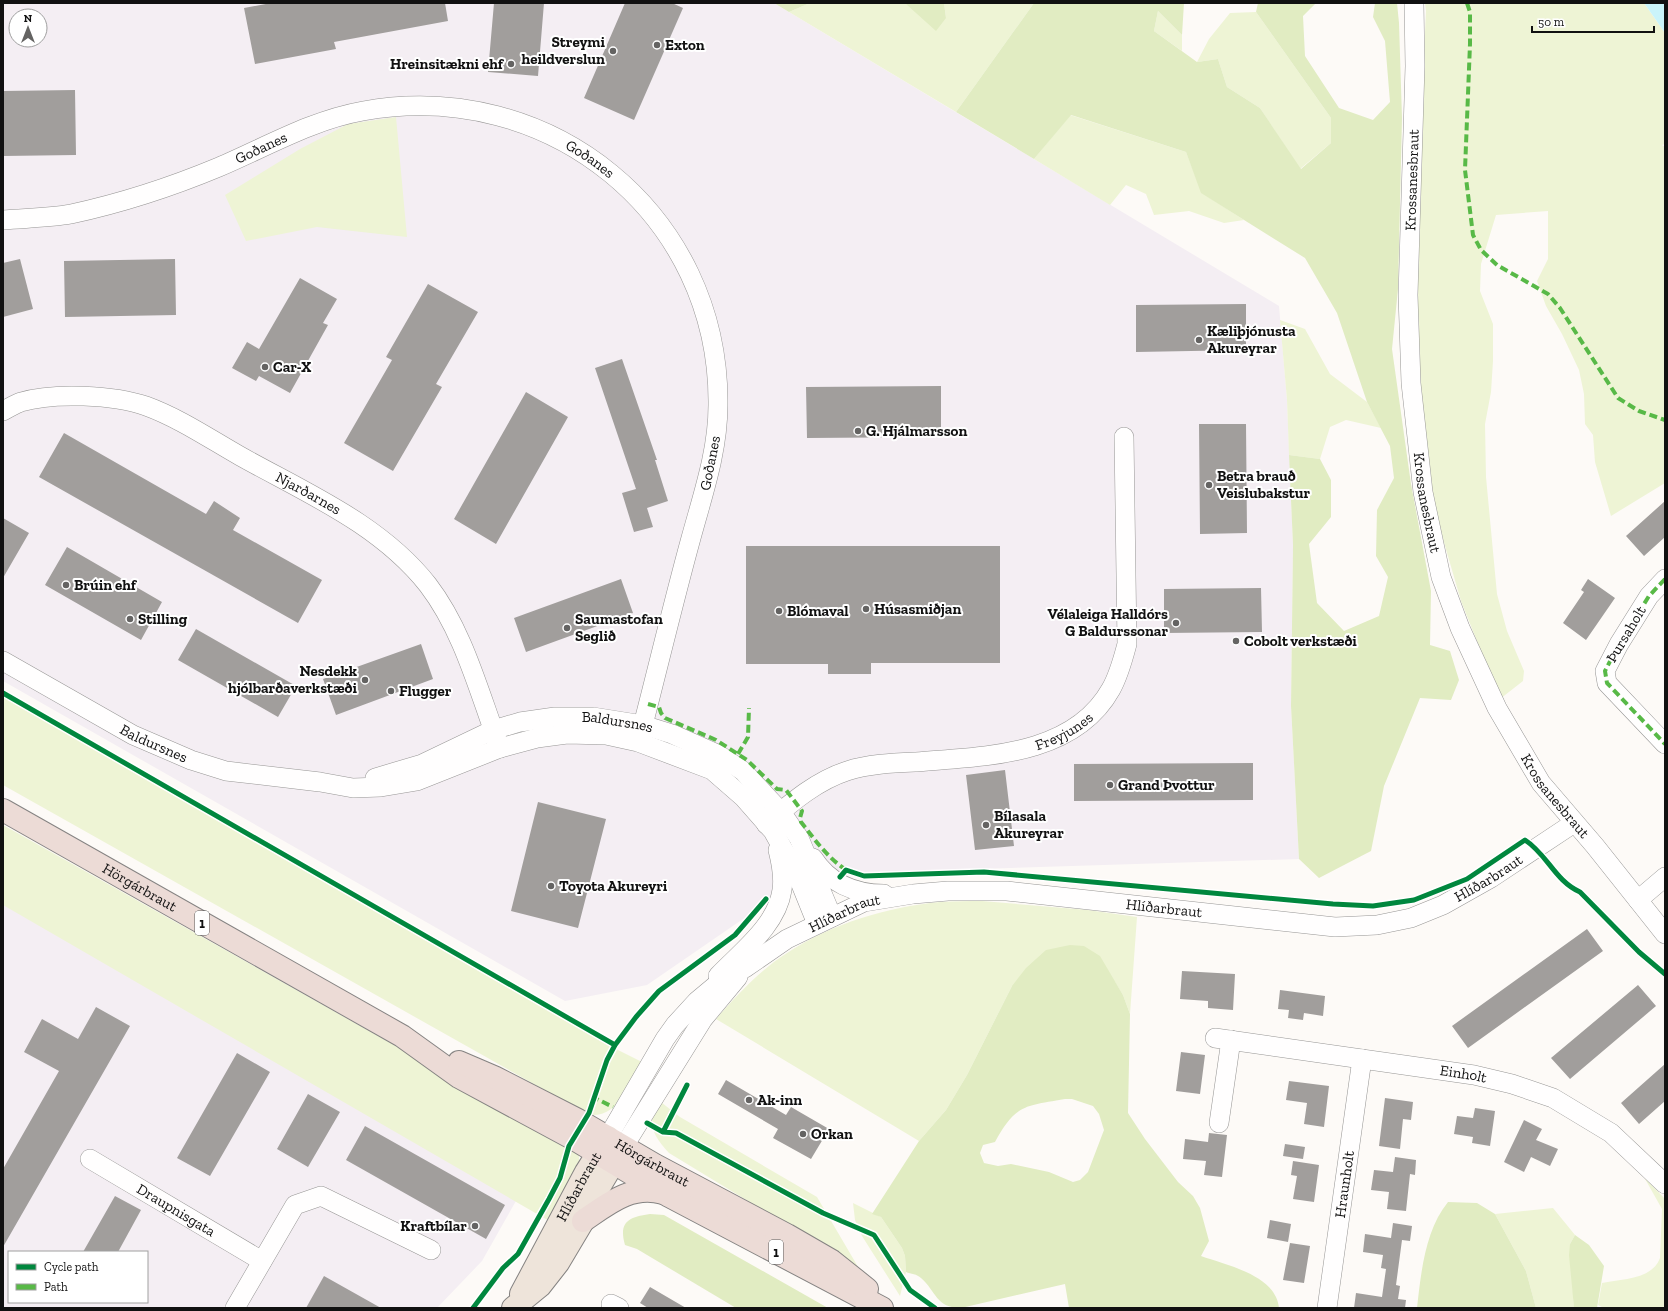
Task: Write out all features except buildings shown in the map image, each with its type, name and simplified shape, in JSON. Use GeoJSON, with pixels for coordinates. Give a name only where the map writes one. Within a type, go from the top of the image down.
{"type":"FeatureCollection","features":[{"type":"Feature","properties":{"kind":"highway","name":"Hörgárbraut"},"geometry":{"type":"LineString","coordinates":[[3,810],[402,1036],[459,1076],[611,1149],[655,1165],[787,1235],[832,1261],[892,1308]]}},
{"type":"Feature","properties":{"kind":"highway","name":"Hörgárbraut"},"geometry":{"type":"LineString","coordinates":[[611,1149],[669,1196],[882,1308]]}},
{"type":"Feature","properties":{"kind":"highway"},"geometry":{"type":"LineString","coordinates":[[583,1221],[612,1200],[632,1192],[646,1190],[669,1196]]}},
{"type":"Feature","properties":{"kind":"main road","name":"Hlíðarbraut"},"geometry":{"type":"LineString","coordinates":[[514,1307],[540,1286],[558,1263],[583,1221],[595,1194],[611,1149]]}},
{"type":"Feature","properties":{"kind":"main road","name":"Hlíðarbraut"},"geometry":{"type":"LineString","coordinates":[[514,1307],[553,1233],[611,1149]]}},
{"type":"Feature","properties":{"kind":"street","name":"Krossanesbraut"},"geometry":{"type":"LineString","coordinates":[[1414,3],[1415,66],[1408,302],[1411,383],[1423,492],[1441,577],[1460,628],[1504,723],[1541,783],[1665,934]]}},
{"type":"Feature","properties":{"kind":"street","name":"Goðanes"},"geometry":{"type":"LineString","coordinates":[[3,220],[68,214],[137,197],[217,168],[309,126],[340,116],[384,107],[410,105],[461,107],[511,119],[559,139],[604,168],[644,205],[661,226],[679,255],[700,298],[708,324],[717,378],[718,406],[713,460],[643,725]]}},
{"type":"Feature","properties":{"kind":"street","name":"Njarðarnes"},"geometry":{"type":"LineString","coordinates":[[3,411],[21,402],[84,396],[111,398],[146,406],[348,516],[379,536],[407,561],[428,586],[448,615],[500,748]]}},
{"type":"Feature","properties":{"kind":"street","name":"Freyjunes"},"geometry":{"type":"LineString","coordinates":[[770,827],[781,812],[820,783],[847,771],[890,764],[962,758],[1017,751],[1048,742],[1071,731],[1088,718],[1111,690],[1119,674],[1127,644],[1124,437]]}},
{"type":"Feature","properties":{"kind":"street","name":"Þursaholt"},"geometry":{"type":"LineString","coordinates":[[1665,579],[1649,596],[1619,644],[1605,671],[1606,683],[1665,744]]}},
{"type":"Feature","properties":{"kind":"street","name":"Baldursnes"},"geometry":{"type":"LineString","coordinates":[[3,661],[133,735],[192,760],[226,771],[320,782],[353,788],[381,787],[417,781],[500,748],[537,738],[567,734],[606,735],[638,742],[712,770],[743,797],[770,827],[824,920]]}},
{"type":"Feature","properties":{"kind":"street","name":"Baldursnes"},"geometry":{"type":"LineString","coordinates":[[320,782],[370,779],[422,764],[493,730],[520,722],[555,717],[593,717],[643,725],[672,734],[719,755],[743,771],[781,812],[799,838],[824,920]]}},
{"type":"Feature","properties":{"kind":"street","name":"Hlíðarbraut"},"geometry":{"type":"LineString","coordinates":[[611,1149],[665,1039],[675,1025],[697,1001],[721,981],[745,968],[787,938],[864,902],[913,894],[948,891],[1007,891],[1335,927],[1377,925],[1412,918],[1443,905],[1491,878],[1574,823]]}},
{"type":"Feature","properties":{"kind":"street"},"geometry":{"type":"LineString","coordinates":[[697,1001],[771,918],[779,902],[782,889],[782,872],[770,827]]}},
{"type":"Feature","properties":{"kind":"street"},"geometry":{"type":"LineString","coordinates":[[799,838],[817,865],[836,882],[848,888],[869,894],[913,894]]}},
{"type":"Feature","properties":{"kind":"street"},"geometry":{"type":"LineString","coordinates":[[1638,900],[1665,877]]}},
{"type":"Feature","properties":{"kind":"street","name":"Hlíðarbraut"},"geometry":{"type":"LineString","coordinates":[[611,1149],[696,1031],[745,968]]}},
{"type":"Feature","properties":{"kind":"street","name":"Einholt"},"geometry":{"type":"LineString","coordinates":[[1219,1123],[1223,1039],[1474,1075],[1512,1084],[1554,1098],[1611,1133],[1665,1184]]}},
{"type":"Feature","properties":{"kind":"street","name":"Hraunholt"},"geometry":{"type":"LineString","coordinates":[[1327,1308],[1362,1059]]}},
{"type":"Feature","properties":{"kind":"street","name":"Draupnisgata"},"geometry":{"type":"LineString","coordinates":[[90,1159],[262,1261]]}},
{"type":"Feature","properties":{"kind":"street"},"geometry":{"type":"LineString","coordinates":[[235,1308],[295,1205],[322,1196],[431,1250]]}},
{"type":"Feature","properties":{"kind":"shaded area"},"geometry":{"type":"Polygon","coordinates":[[[3,3],[774,3],[1279,306],[1287,400],[1293,545],[1291,706],[1299,859],[847,873],[786,885],[743,919],[647,985],[565,1001],[3,681],[3,3]]]}},
{"type":"Feature","properties":{"kind":"shaded area"},"geometry":{"type":"Polygon","coordinates":[[[3,878],[538,1162],[482,1261],[437,1308],[3,1308],[3,878]]]}},
{"type":"Feature","properties":{"kind":"green space"},"geometry":{"type":"Polygon","coordinates":[[[774,3],[810,3],[789,12],[774,3]]]}},
{"type":"Feature","properties":{"kind":"green space"},"geometry":{"type":"Polygon","coordinates":[[[810,3],[903,3],[946,18],[944,3],[1034,3],[956,112],[789,12],[810,3]]]}},
{"type":"Feature","properties":{"kind":"green space"},"geometry":{"type":"Polygon","coordinates":[[[903,3],[944,3],[946,18],[936,31],[903,3]]]}},
{"type":"Feature","properties":{"kind":"green space"},"geometry":{"type":"Polygon","coordinates":[[[1034,3],[1184,3],[1182,35],[1158,11],[1154,31],[1197,62],[1218,59],[1227,87],[1260,108],[1301,169],[1331,143],[1331,118],[1256,12],[1258,3],[1316,3],[1303,16],[1305,56],[1339,108],[1373,120],[1390,102],[1385,41],[1373,17],[1375,3],[1397,3],[1402,118],[1398,289],[1392,349],[1411,484],[1431,591],[1430,645],[1450,651],[1459,680],[1451,700],[1420,698],[1384,786],[1371,851],[1319,878],[1299,859],[1291,706],[1293,545],[1289,455],[1320,459],[1331,480],[1331,517],[1309,544],[1317,603],[1344,631],[1379,616],[1388,577],[1376,556],[1377,510],[1394,478],[1390,446],[1367,402],[1337,313],[1305,258],[1201,193],[1186,152],[1071,115],[1034,159],[956,112],[1034,3]]]}},
{"type":"Feature","properties":{"kind":"green space"},"geometry":{"type":"Polygon","coordinates":[[[1425,3],[1644,3],[1665,33],[1665,144],[1662,145],[1665,147],[1665,483],[1611,516],[1595,462],[1593,435],[1585,424],[1584,394],[1579,370],[1562,334],[1546,306],[1537,281],[1548,259],[1548,211],[1496,215],[1481,264],[1480,291],[1493,324],[1491,392],[1485,424],[1486,477],[1497,594],[1507,631],[1524,671],[1523,681],[1500,699],[1461,601],[1432,501],[1418,376],[1415,247],[1426,11],[1425,3]]]}},
{"type":"Feature","properties":{"kind":"green space"},"geometry":{"type":"Polygon","coordinates":[[[1158,11],[1182,35],[1182,51],[1154,31],[1158,11]]]}},
{"type":"Feature","properties":{"kind":"green space"},"geometry":{"type":"Polygon","coordinates":[[[1256,12],[1331,118],[1331,143],[1300,169],[1260,108],[1227,87],[1218,59],[1197,62],[1209,39],[1230,13],[1256,12]]]}},
{"type":"Feature","properties":{"kind":"green space"},"geometry":{"type":"Polygon","coordinates":[[[1070,115],[1186,152],[1202,193],[1244,220],[1224,223],[1189,211],[1154,215],[1146,194],[1126,185],[1110,205],[1034,159],[1070,115]]]}},
{"type":"Feature","properties":{"kind":"green space"},"geometry":{"type":"Polygon","coordinates":[[[396,117],[407,237],[317,227],[246,241],[225,195],[300,149],[348,124],[396,117]]]}},
{"type":"Feature","properties":{"kind":"green space"},"geometry":{"type":"Polygon","coordinates":[[[1280,320],[1305,329],[1330,374],[1367,402],[1381,428],[1346,420],[1330,427],[1320,459],[1289,455],[1287,400],[1280,320]]]}},
{"type":"Feature","properties":{"kind":"green space"},"geometry":{"type":"Polygon","coordinates":[[[3,697],[608,1045],[642,1062],[622,1098],[608,1111],[589,1115],[3,785],[3,697]]]}},
{"type":"Feature","properties":{"kind":"green space"},"geometry":{"type":"Polygon","coordinates":[[[3,825],[561,1139],[578,1154],[579,1160],[574,1177],[551,1222],[3,905],[3,825]]]}},
{"type":"Feature","properties":{"kind":"green space"},"geometry":{"type":"Polygon","coordinates":[[[956,901],[982,901],[1088,910],[1137,917],[1130,1014],[1123,995],[1115,982],[1012,986],[967,1075],[946,1110],[919,1141],[716,1019],[767,967],[804,943],[841,925],[860,918],[920,904],[956,901]]]}},
{"type":"Feature","properties":{"kind":"green space"},"geometry":{"type":"Polygon","coordinates":[[[1070,945],[1084,946],[1100,956],[1123,995],[1130,1014],[1128,1113],[1145,1139],[1178,1182],[1193,1196],[1200,1208],[1209,1241],[1201,1256],[1236,1268],[1260,1279],[1269,1287],[1276,1297],[1279,1308],[1069,1308],[1065,1284],[961,1308],[946,1305],[941,1302],[926,1283],[919,1277],[906,1272],[905,1256],[902,1248],[881,1217],[872,1214],[919,1141],[946,1110],[967,1075],[1012,986],[1026,968],[1046,950],[1070,945]],[[1072,1099],[1040,1103],[1023,1109],[1016,1114],[1009,1120],[995,1142],[983,1145],[980,1153],[984,1163],[998,1166],[1011,1164],[1049,1172],[1073,1182],[1080,1180],[1088,1172],[1104,1130],[1099,1114],[1093,1106],[1072,1099]]]}},
{"type":"Feature","properties":{"kind":"green space"},"geometry":{"type":"Polygon","coordinates":[[[657,1099],[680,1117],[817,1197],[864,1277],[799,1232],[669,1153],[658,1140],[653,1128],[652,1122],[654,1107],[657,1099]]]}},
{"type":"Feature","properties":{"kind":"green space"},"geometry":{"type":"Polygon","coordinates":[[[1644,1177],[1665,1199],[1665,1308],[1604,1308],[1598,1305],[1602,1283],[1643,1275],[1656,1265],[1660,1258],[1662,1209],[1644,1177]]]}},
{"type":"Feature","properties":{"kind":"green space"},"geometry":{"type":"Polygon","coordinates":[[[1448,1202],[1477,1203],[1495,1214],[1526,1271],[1536,1308],[1417,1308],[1425,1252],[1434,1225],[1448,1202]]]}},
{"type":"Feature","properties":{"kind":"green space"},"geometry":{"type":"Polygon","coordinates":[[[853,1203],[881,1217],[902,1248],[905,1256],[906,1272],[900,1296],[862,1236],[855,1220],[853,1203]]]}},
{"type":"Feature","properties":{"kind":"green space"},"geometry":{"type":"Polygon","coordinates":[[[1553,1208],[1575,1235],[1570,1244],[1574,1308],[1536,1308],[1526,1271],[1495,1214],[1553,1208]]]}},
{"type":"Feature","properties":{"kind":"green space"},"geometry":{"type":"Polygon","coordinates":[[[650,1214],[664,1215],[828,1308],[736,1308],[637,1249],[625,1245],[623,1230],[627,1222],[631,1219],[650,1214]]]}},
{"type":"Feature","properties":{"kind":"green space"},"geometry":{"type":"Polygon","coordinates":[[[1575,1235],[1589,1245],[1604,1266],[1597,1308],[1574,1308],[1569,1255],[1570,1244],[1575,1235]]]}},
{"type":"Feature","properties":{"kind":"water"},"geometry":{"type":"Polygon","coordinates":[[[1644,3],[1665,3],[1665,33],[1644,3]]]}},
{"type":"Feature","properties":{"kind":"marked path"},"geometry":{"type":"LineString","coordinates":[[1467,3],[1470,12],[1470,44],[1465,170],[1473,235],[1481,250],[1497,265],[1548,294],[1560,308],[1618,398],[1639,411],[1665,420]]}},
{"type":"Feature","properties":{"kind":"marked path"},"geometry":{"type":"LineString","coordinates":[[1665,579],[1649,596],[1619,644],[1605,671],[1607,683],[1665,744]]}},
{"type":"Feature","properties":{"kind":"marked path"},"geometry":{"type":"LineString","coordinates":[[648,704],[659,707],[665,718],[716,740],[747,760],[777,789],[786,790],[802,811],[800,818],[801,822],[827,854],[846,870]]}},
{"type":"Feature","properties":{"kind":"marked path"},"geometry":{"type":"LineString","coordinates":[[738,754],[748,737],[749,708]]}},
{"type":"Feature","properties":{"kind":"marked path"},"geometry":{"type":"LineString","coordinates":[[596,1094],[595,1098],[613,1107]]}},
{"type":"Feature","properties":{"kind":"cycle path"},"geometry":{"type":"LineString","coordinates":[[3,693],[615,1045]]}},
{"type":"Feature","properties":{"kind":"cycle path"},"geometry":{"type":"LineString","coordinates":[[840,877],[846,870],[864,876],[984,872],[1333,904],[1373,906],[1414,900],[1467,879],[1525,840],[1539,852],[1564,881],[1580,892],[1639,952],[1665,974]]}},
{"type":"Feature","properties":{"kind":"cycle path"},"geometry":{"type":"LineString","coordinates":[[473,1308],[503,1268],[518,1254],[549,1199],[560,1178],[569,1146],[589,1113],[607,1060],[615,1045],[636,1017],[659,991],[735,935],[766,899]]}},
{"type":"Feature","properties":{"kind":"cycle path"},"geometry":{"type":"LineString","coordinates":[[663,1132],[687,1085]]}},
{"type":"Feature","properties":{"kind":"cycle path"},"geometry":{"type":"LineString","coordinates":[[647,1123],[663,1132],[676,1133],[823,1213],[874,1235],[910,1290],[935,1308]]}},
{"type":"Feature","properties":{"kind":"place","name":"Exton"},"geometry":{"type":"Point","coordinates":[657,45]}},
{"type":"Feature","properties":{"kind":"place","name":"Streymi heildverslun"},"geometry":{"type":"Point","coordinates":[613,51]}},
{"type":"Feature","properties":{"kind":"place","name":"Hreinsitækni ehf"},"geometry":{"type":"Point","coordinates":[511,64]}},
{"type":"Feature","properties":{"kind":"place","name":"Kæliþjónusta Akureyrar"},"geometry":{"type":"Point","coordinates":[1199,340]}},
{"type":"Feature","properties":{"kind":"place","name":"Car-X"},"geometry":{"type":"Point","coordinates":[265,367]}},
{"type":"Feature","properties":{"kind":"place","name":"G. Hjálmarsson"},"geometry":{"type":"Point","coordinates":[858,431]}},
{"type":"Feature","properties":{"kind":"place","name":"Betra brauð Veislubakstur"},"geometry":{"type":"Point","coordinates":[1209,485]}},
{"type":"Feature","properties":{"kind":"place","name":"Brúin ehf"},"geometry":{"type":"Point","coordinates":[66,585]}},
{"type":"Feature","properties":{"kind":"place","name":"Húsasmiðjan"},"geometry":{"type":"Point","coordinates":[866,609]}},
{"type":"Feature","properties":{"kind":"place","name":"Blómaval"},"geometry":{"type":"Point","coordinates":[779,611]}},
{"type":"Feature","properties":{"kind":"place","name":"Stilling"},"geometry":{"type":"Point","coordinates":[130,619]}},
{"type":"Feature","properties":{"kind":"place","name":"Vélaleiga Halldórs G Baldurssonar"},"geometry":{"type":"Point","coordinates":[1176,623]}},
{"type":"Feature","properties":{"kind":"place","name":"Saumastofan Seglið"},"geometry":{"type":"Point","coordinates":[567,628]}},
{"type":"Feature","properties":{"kind":"place","name":"Cobolt verkstæði"},"geometry":{"type":"Point","coordinates":[1236,641]}},
{"type":"Feature","properties":{"kind":"place","name":"Nesdekk hjólbarðaverkstæði"},"geometry":{"type":"Point","coordinates":[365,680]}},
{"type":"Feature","properties":{"kind":"place","name":"Flugger"},"geometry":{"type":"Point","coordinates":[391,691]}},
{"type":"Feature","properties":{"kind":"place","name":"Grand Þvottur"},"geometry":{"type":"Point","coordinates":[1110,785]}},
{"type":"Feature","properties":{"kind":"place","name":"Bílasala Akureyrar"},"geometry":{"type":"Point","coordinates":[986,825]}},
{"type":"Feature","properties":{"kind":"place","name":"Toyota Akureyri"},"geometry":{"type":"Point","coordinates":[551,886]}},
{"type":"Feature","properties":{"kind":"place","name":"Ak-inn"},"geometry":{"type":"Point","coordinates":[749,1100]}},
{"type":"Feature","properties":{"kind":"place","name":"Orkan"},"geometry":{"type":"Point","coordinates":[803,1134]}},
{"type":"Feature","properties":{"kind":"place","name":"Kraftbílar"},"geometry":{"type":"Point","coordinates":[475,1226]}}]}
